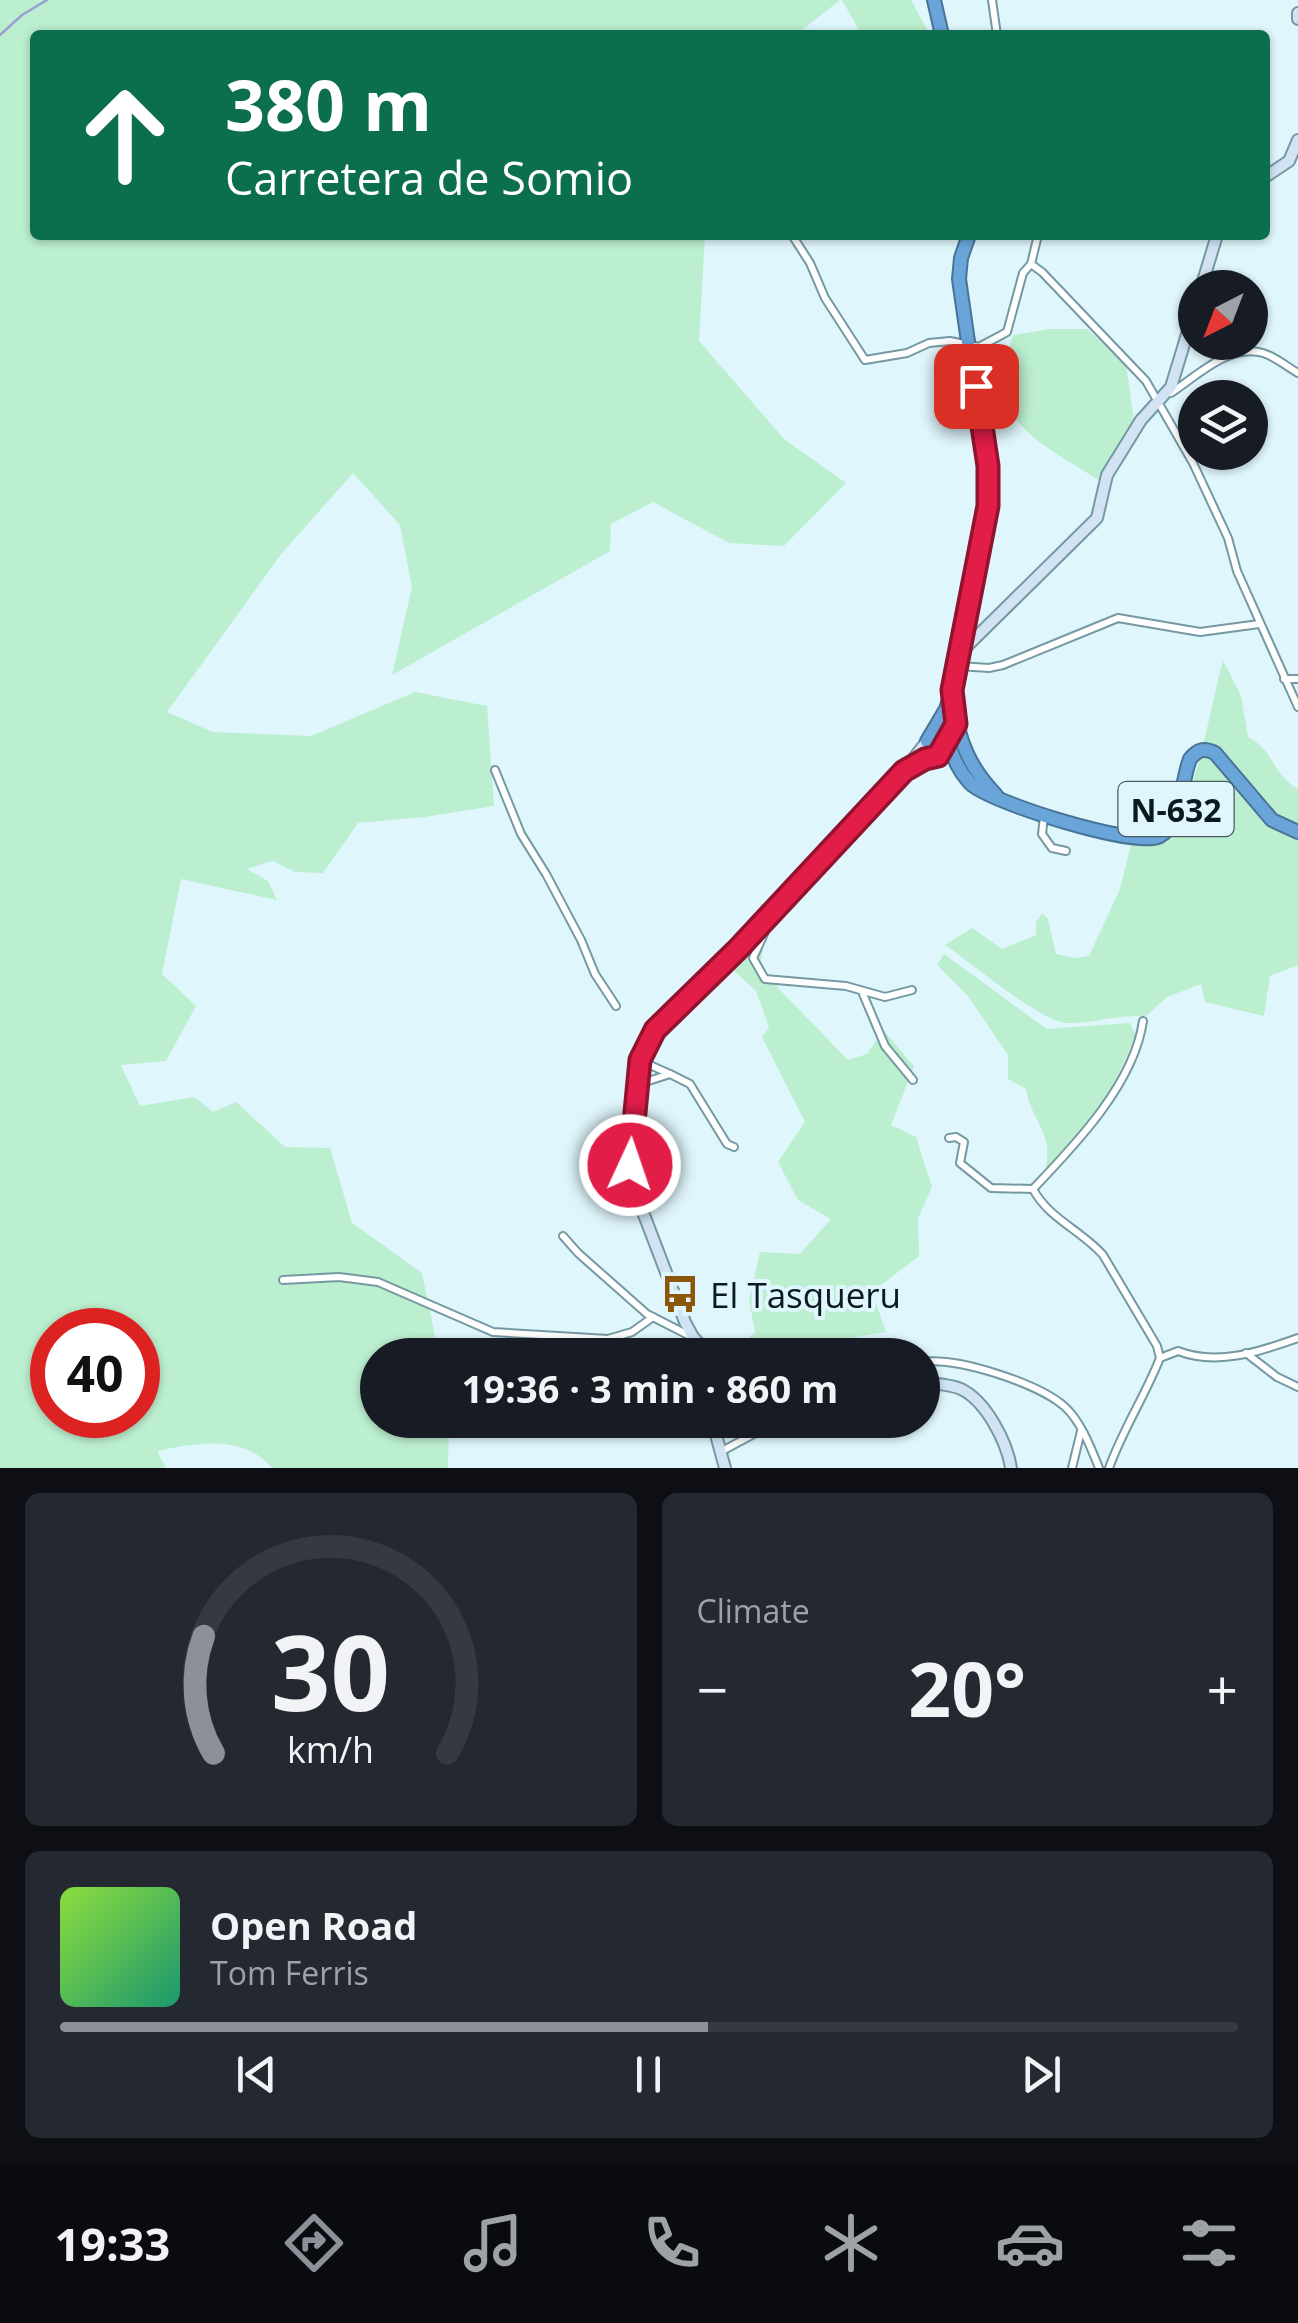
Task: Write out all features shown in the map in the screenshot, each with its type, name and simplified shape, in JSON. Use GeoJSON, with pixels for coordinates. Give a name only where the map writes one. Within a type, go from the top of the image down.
{"type":"FeatureCollection","features":[{"type":"Feature","properties":{"kind":"highway"},"geometry":{"type":"LineString","coordinates":[[934,0],[941,30]]}},
{"type":"Feature","properties":{"kind":"highway","name":"N-632"},"geometry":{"type":"LineString","coordinates":[[967,240],[959,268],[990,488],[959,659],[946,708],[948,744],[958,767],[978,790],[1001,800],[1132,840],[1155,839],[1172,825],[1190,759],[1196,751],[1206,748],[1216,753],[1272,820],[1298,832]]}},
{"type":"Feature","properties":{"kind":"highway","name":"N-632"},"geometry":{"type":"LineString","coordinates":[[952,690],[956,724],[976,774],[1001,800]]}},
{"type":"Feature","properties":{"kind":"highway"},"geometry":{"type":"LineString","coordinates":[[946,708],[927,741],[958,750],[976,774]]}},
{"type":"Feature","properties":{"kind":"highway"},"geometry":{"type":"LineString","coordinates":[[956,724],[938,756],[958,767]]}},
{"type":"Feature","properties":{"kind":"street"},"geometry":{"type":"LineString","coordinates":[[992,0],[996,30]]}},
{"type":"Feature","properties":{"kind":"street"},"geometry":{"type":"LineString","coordinates":[[1270,174],[1289,162],[1298,140]]}},
{"type":"Feature","properties":{"kind":"street"},"geometry":{"type":"LineString","coordinates":[[795,240],[865,360],[907,353],[929,343],[950,341],[980,347],[1008,332],[1023,273],[1031,264],[1037,240]]}},
{"type":"Feature","properties":{"kind":"street"},"geometry":{"type":"LineString","coordinates":[[1206,270],[1215,240]]}},
{"type":"Feature","properties":{"kind":"street"},"geometry":{"type":"LineString","coordinates":[[1031,264],[1146,381],[1193,464],[1228,538],[1237,571],[1298,707]]}},
{"type":"Feature","properties":{"kind":"street"},"geometry":{"type":"LineString","coordinates":[[1158,402],[1230,354],[1250,350],[1267,354],[1298,374]]}},
{"type":"Feature","properties":{"kind":"street"},"geometry":{"type":"LineString","coordinates":[[1179,360],[1170,387],[1132,433],[1108,474],[1098,518],[959,659],[973,668],[1003,665],[1118,618],[1200,632],[1259,624]]}},
{"type":"Feature","properties":{"kind":"street"},"geometry":{"type":"LineString","coordinates":[[1284,679],[1298,678]]}},
{"type":"Feature","properties":{"kind":"street"},"geometry":{"type":"LineString","coordinates":[[693,1337],[641,1207],[630,1165],[640,1060],[655,1030],[840,841],[927,741]]}},
{"type":"Feature","properties":{"kind":"street"},"geometry":{"type":"LineString","coordinates":[[904,771],[938,756]]}},
{"type":"Feature","properties":{"kind":"street"},"geometry":{"type":"LineString","coordinates":[[494,770],[520,834],[546,874],[582,940],[595,974],[616,1006]]}},
{"type":"Feature","properties":{"kind":"street"},"geometry":{"type":"LineString","coordinates":[[1044,815],[1042,834],[1052,848],[1066,851]]}},
{"type":"Feature","properties":{"kind":"street"},"geometry":{"type":"LineString","coordinates":[[762,923],[764,934],[753,958],[766,978],[846,986],[862,993],[896,997],[912,990]]}},
{"type":"Feature","properties":{"kind":"street"},"geometry":{"type":"LineString","coordinates":[[862,993],[886,1046],[913,1080]]}},
{"type":"Feature","properties":{"kind":"street"},"geometry":{"type":"LineString","coordinates":[[1034,1190],[1107,1103],[1137,1044],[1143,1021]]}},
{"type":"Feature","properties":{"kind":"street"},"geometry":{"type":"LineString","coordinates":[[640,1060],[690,1084],[727,1144],[734,1147]]}},
{"type":"Feature","properties":{"kind":"street"},"geometry":{"type":"LineString","coordinates":[[636,1085],[670,1074]]}},
{"type":"Feature","properties":{"kind":"street"},"geometry":{"type":"LineString","coordinates":[[949,1138],[964,1142],[960,1163],[991,1188],[1034,1190]]}},
{"type":"Feature","properties":{"kind":"street"},"geometry":{"type":"LineString","coordinates":[[1034,1190],[1042,1204],[1103,1255],[1158,1346],[1160,1358],[1143,1401],[1128,1421],[1108,1468]]}},
{"type":"Feature","properties":{"kind":"street"},"geometry":{"type":"LineString","coordinates":[[563,1236],[653,1317],[693,1337]]}},
{"type":"Feature","properties":{"kind":"street"},"geometry":{"type":"LineString","coordinates":[[283,1280],[339,1276],[378,1282],[493,1332],[608,1339],[632,1332],[653,1317]]}},
{"type":"Feature","properties":{"kind":"street"},"geometry":{"type":"LineString","coordinates":[[1160,1358],[1178,1350],[1199,1359],[1246,1353],[1298,1338]]}},
{"type":"Feature","properties":{"kind":"street"},"geometry":{"type":"LineString","coordinates":[[1246,1353],[1298,1388]]}},
{"type":"Feature","properties":{"kind":"street"},"geometry":{"type":"LineString","coordinates":[[940,1364],[994,1372],[1044,1392],[1067,1408],[1099,1468]]}},
{"type":"Feature","properties":{"kind":"street"},"geometry":{"type":"LineString","coordinates":[[940,1384],[970,1395],[984,1410],[1011,1468]]}},
{"type":"Feature","properties":{"kind":"street"},"geometry":{"type":"LineString","coordinates":[[1072,1468],[1081,1430]]}},
{"type":"Feature","properties":{"kind":"street"},"geometry":{"type":"LineString","coordinates":[[718,1438],[725,1468]]}},
{"type":"Feature","properties":{"kind":"street"},"geometry":{"type":"LineString","coordinates":[[722,1451],[744,1438]]}},
{"type":"Feature","properties":{"kind":"green space"},"geometry":{"type":"Polygon","coordinates":[[[0,0],[840,0],[802,30],[30,30],[30,240],[705,240],[699,341],[785,440],[846,483],[784,546],[729,543],[653,502],[611,524],[610,551],[392,675],[412,587],[400,525],[353,473],[282,553],[167,712],[213,732],[311,736],[415,692],[487,706],[494,806],[358,823],[323,873],[295,872],[273,861],[247,869],[268,881],[277,900],[181,879],[162,974],[196,1006],[166,1061],[121,1065],[140,1106],[194,1097],[213,1112],[236,1102],[285,1147],[330,1148],[352,1223],[422,1273],[435,1338],[360,1338],[360,1438],[449,1438],[448,1468],[272,1468],[247,1450],[219,1444],[157,1451],[166,1468],[0,1468],[0,0]]]}},
{"type":"Feature","properties":{"kind":"green space"},"geometry":{"type":"Polygon","coordinates":[[[842,0],[911,0],[927,30],[859,30],[842,0]]]}},
{"type":"Feature","properties":{"kind":"green space"},"geometry":{"type":"Polygon","coordinates":[[[1087,329],[1126,364],[1134,421],[1100,481],[1038,441],[1012,414],[1005,399],[1002,376],[1013,335],[1087,329]]]}},
{"type":"Feature","properties":{"kind":"green space"},"geometry":{"type":"Polygon","coordinates":[[[1223,660],[1241,696],[1248,737],[1264,749],[1283,777],[1298,789],[1298,965],[1270,976],[1264,1016],[1205,1002],[1201,984],[1167,997],[1146,1016],[1066,1023],[1023,1002],[945,945],[972,928],[1002,949],[1036,935],[1036,922],[1042,913],[1048,919],[1056,954],[1089,956],[1120,889],[1131,845],[1150,846],[1163,840],[1185,806],[1223,660]]]}},
{"type":"Feature","properties":{"kind":"green space"},"geometry":{"type":"Polygon","coordinates":[[[759,936],[763,951],[760,966],[848,1060],[867,1054],[883,1030],[914,1066],[891,1125],[916,1137],[932,1187],[918,1218],[919,1256],[872,1292],[886,1332],[850,1338],[749,1338],[755,1332],[749,1300],[760,1252],[800,1254],[831,1219],[798,1200],[778,1162],[805,1122],[762,1037],[769,1027],[756,991],[729,966],[759,936]]]}},
{"type":"Feature","properties":{"kind":"green space"},"geometry":{"type":"Polygon","coordinates":[[[944,954],[1047,1029],[1130,1023],[1136,1036],[1105,1102],[1045,1170],[1045,1137],[1026,1089],[1008,1079],[1008,1055],[968,996],[937,965],[944,954]]]}},
{"type":"Feature","properties":{"kind":"waterway"},"geometry":{"type":"LineString","coordinates":[[0,35],[47,0]]}},
{"type":"Feature","properties":{"kind":"place","name":"El Tasqueru"},"geometry":{"type":"Point","coordinates":[680,1294]}},
{"type":"Feature","properties":{"kind":"route"},"geometry":{"type":"LineString","coordinates":[[630,1165],[640,1060],[655,1030],[738,949],[904,771],[938,756],[948,744],[956,724],[952,690],[990,488],[976,386]]}}]}
